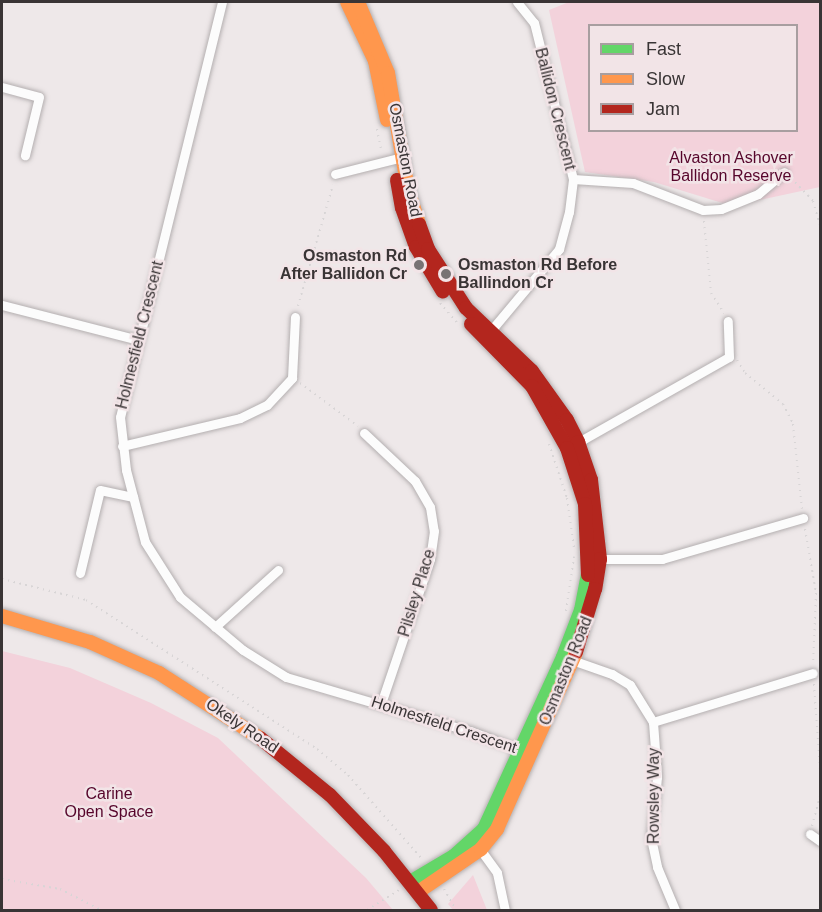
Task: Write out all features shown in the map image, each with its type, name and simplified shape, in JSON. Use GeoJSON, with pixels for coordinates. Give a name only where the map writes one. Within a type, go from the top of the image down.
{"type":"FeatureCollection","features":[{"type":"Feature","properties":{"kind":"street","name":"Holmesfield Crescent"},"geometry":{"type":"LineString","coordinates":[[222,2],[120,417],[122,446],[145,542],[180,597],[243,651],[286,677],[470,731],[526,752]]}},
{"type":"Feature","properties":{"kind":"street","name":"Osmaston Road"},"geometry":{"type":"LineString","coordinates":[[351,2],[378,73],[398,158],[402,208],[424,262],[443,293],[488,334],[532,386],[573,445],[595,559],[568,659],[526,752],[477,845],[414,887]]}},
{"type":"Feature","properties":{"kind":"street","name":"Ballidon Crescent"},"geometry":{"type":"LineString","coordinates":[[488,334],[559,249],[569,212],[573,178],[534,23],[517,2]]}},
{"type":"Feature","properties":{"kind":"street"},"geometry":{"type":"LineString","coordinates":[[2,87],[39,98],[25,155]]}},
{"type":"Feature","properties":{"kind":"street"},"geometry":{"type":"LineString","coordinates":[[335,174],[398,158]]}},
{"type":"Feature","properties":{"kind":"street"},"geometry":{"type":"LineString","coordinates":[[573,178],[633,183],[703,210],[721,209],[758,194],[784,172]]}},
{"type":"Feature","properties":{"kind":"street"},"geometry":{"type":"LineString","coordinates":[[2,305],[138,340]]}},
{"type":"Feature","properties":{"kind":"street"},"geometry":{"type":"LineString","coordinates":[[122,446],[240,418],[267,405],[292,378],[295,317]]}},
{"type":"Feature","properties":{"kind":"street"},"geometry":{"type":"LineString","coordinates":[[573,445],[729,357],[728,321]]}},
{"type":"Feature","properties":{"kind":"street","name":"Pilsley Place"},"geometry":{"type":"LineString","coordinates":[[364,433],[415,481],[430,507],[434,531],[430,559],[381,704]]}},
{"type":"Feature","properties":{"kind":"street"},"geometry":{"type":"LineString","coordinates":[[80,573],[100,490],[133,497]]}},
{"type":"Feature","properties":{"kind":"street"},"geometry":{"type":"LineString","coordinates":[[595,559],[662,559],[803,518]]}},
{"type":"Feature","properties":{"kind":"street"},"geometry":{"type":"LineString","coordinates":[[215,627],[278,570]]}},
{"type":"Feature","properties":{"kind":"street","name":"Okely Road"},"geometry":{"type":"LineString","coordinates":[[2,616],[90,642],[159,674],[211,704],[286,756],[330,795],[414,887],[431,910]]}},
{"type":"Feature","properties":{"kind":"street","name":"Rowsley Way"},"geometry":{"type":"LineString","coordinates":[[568,659],[612,674],[630,685],[653,722],[657,777],[651,838],[657,867],[675,910]]}},
{"type":"Feature","properties":{"kind":"street"},"geometry":{"type":"LineString","coordinates":[[653,722],[813,673]]}},
{"type":"Feature","properties":{"kind":"street"},"geometry":{"type":"LineString","coordinates":[[810,834],[820,841]]}},
{"type":"Feature","properties":{"kind":"street"},"geometry":{"type":"LineString","coordinates":[[477,845],[497,873],[505,910]]}},
{"type":"Feature","properties":{"kind":"path"},"geometry":{"type":"LineString","coordinates":[[375,119],[381,149]]}},
{"type":"Feature","properties":{"kind":"path"},"geometry":{"type":"LineString","coordinates":[[784,172],[813,201],[820,225]]}},
{"type":"Feature","properties":{"kind":"path"},"geometry":{"type":"LineString","coordinates":[[295,317],[335,174]]}},
{"type":"Feature","properties":{"kind":"path"},"geometry":{"type":"LineString","coordinates":[[703,210],[711,293],[728,321]]}},
{"type":"Feature","properties":{"kind":"path"},"geometry":{"type":"LineString","coordinates":[[438,301],[463,330]]}},
{"type":"Feature","properties":{"kind":"path"},"geometry":{"type":"LineString","coordinates":[[729,357],[737,360],[745,373],[783,404],[793,424],[803,518],[816,593],[813,673],[820,770]]}},
{"type":"Feature","properties":{"kind":"path"},"geometry":{"type":"LineString","coordinates":[[292,378],[356,423],[364,433]]}},
{"type":"Feature","properties":{"kind":"path"},"geometry":{"type":"LineString","coordinates":[[548,439],[572,524],[573,575],[564,618]]}},
{"type":"Feature","properties":{"kind":"path"},"geometry":{"type":"LineString","coordinates":[[810,834],[820,796]]}},
{"type":"Feature","properties":{"kind":"path"},"geometry":{"type":"LineString","coordinates":[[2,879],[60,889],[101,910]]}},
{"type":"Feature","properties":{"kind":"path"},"geometry":{"type":"LineString","coordinates":[[367,910],[414,887]]}},
{"type":"Feature","properties":{"kind":"green space","name":"Alvaston Ashover Ballidon Reserve"},"geometry":{"type":"Polygon","coordinates":[[[569,2],[820,2],[820,187],[732,206],[654,182],[585,172],[549,10],[569,2]]]}},
{"type":"Feature","properties":{"kind":"green space","name":"Carine Open Space"},"geometry":{"type":"Polygon","coordinates":[[[2,651],[70,668],[151,703],[218,738],[366,878],[393,910],[2,910],[2,651]]]}},
{"type":"Feature","properties":{"kind":"green space"},"geometry":{"type":"Polygon","coordinates":[[[473,875],[487,910],[453,910],[448,904],[473,875]]]}},
{"type":"Feature","properties":{"kind":"traffic: fast"},"geometry":{"type":"LineString","coordinates":[[410,882],[454,856],[484,829],[563,657],[581,610],[588,575]]}},
{"type":"Feature","properties":{"kind":"traffic: slow"},"geometry":{"type":"LineString","coordinates":[[347,2],[375,61],[387,120]]}},
{"type":"Feature","properties":{"kind":"traffic: slow"},"geometry":{"type":"LineString","coordinates":[[358,2],[388,73],[408,190],[419,224]]}},
{"type":"Feature","properties":{"kind":"traffic: slow"},"geometry":{"type":"LineString","coordinates":[[2,616],[90,642],[159,673],[260,738]]}},
{"type":"Feature","properties":{"kind":"traffic: slow"},"geometry":{"type":"LineString","coordinates":[[418,892],[481,849],[497,829],[576,652]]}},
{"type":"Feature","properties":{"kind":"traffic: jam"},"geometry":{"type":"LineString","coordinates":[[397,180],[402,208],[416,247],[443,292]]}},
{"type":"Feature","properties":{"kind":"traffic: jam"},"geometry":{"type":"LineString","coordinates":[[419,224],[428,249],[466,308],[532,371],[567,420],[578,442],[591,480],[600,559],[595,589],[576,652]]}},
{"type":"Feature","properties":{"kind":"traffic: jam"},"geometry":{"type":"LineString","coordinates":[[471,324],[532,386],[567,448],[585,504],[588,575]]}},
{"type":"Feature","properties":{"kind":"traffic: jam"},"geometry":{"type":"LineString","coordinates":[[260,738],[330,795],[384,851],[431,910]]}},
{"type":"Feature","properties":{"kind":"place","name":"Osmaston Rd After Ballidon Cr"},"geometry":{"type":"Point","coordinates":[419,265]}},
{"type":"Feature","properties":{"kind":"place","name":"Osmaston Rd Before Ballindon Cr"},"geometry":{"type":"Point","coordinates":[446,274]}}]}
